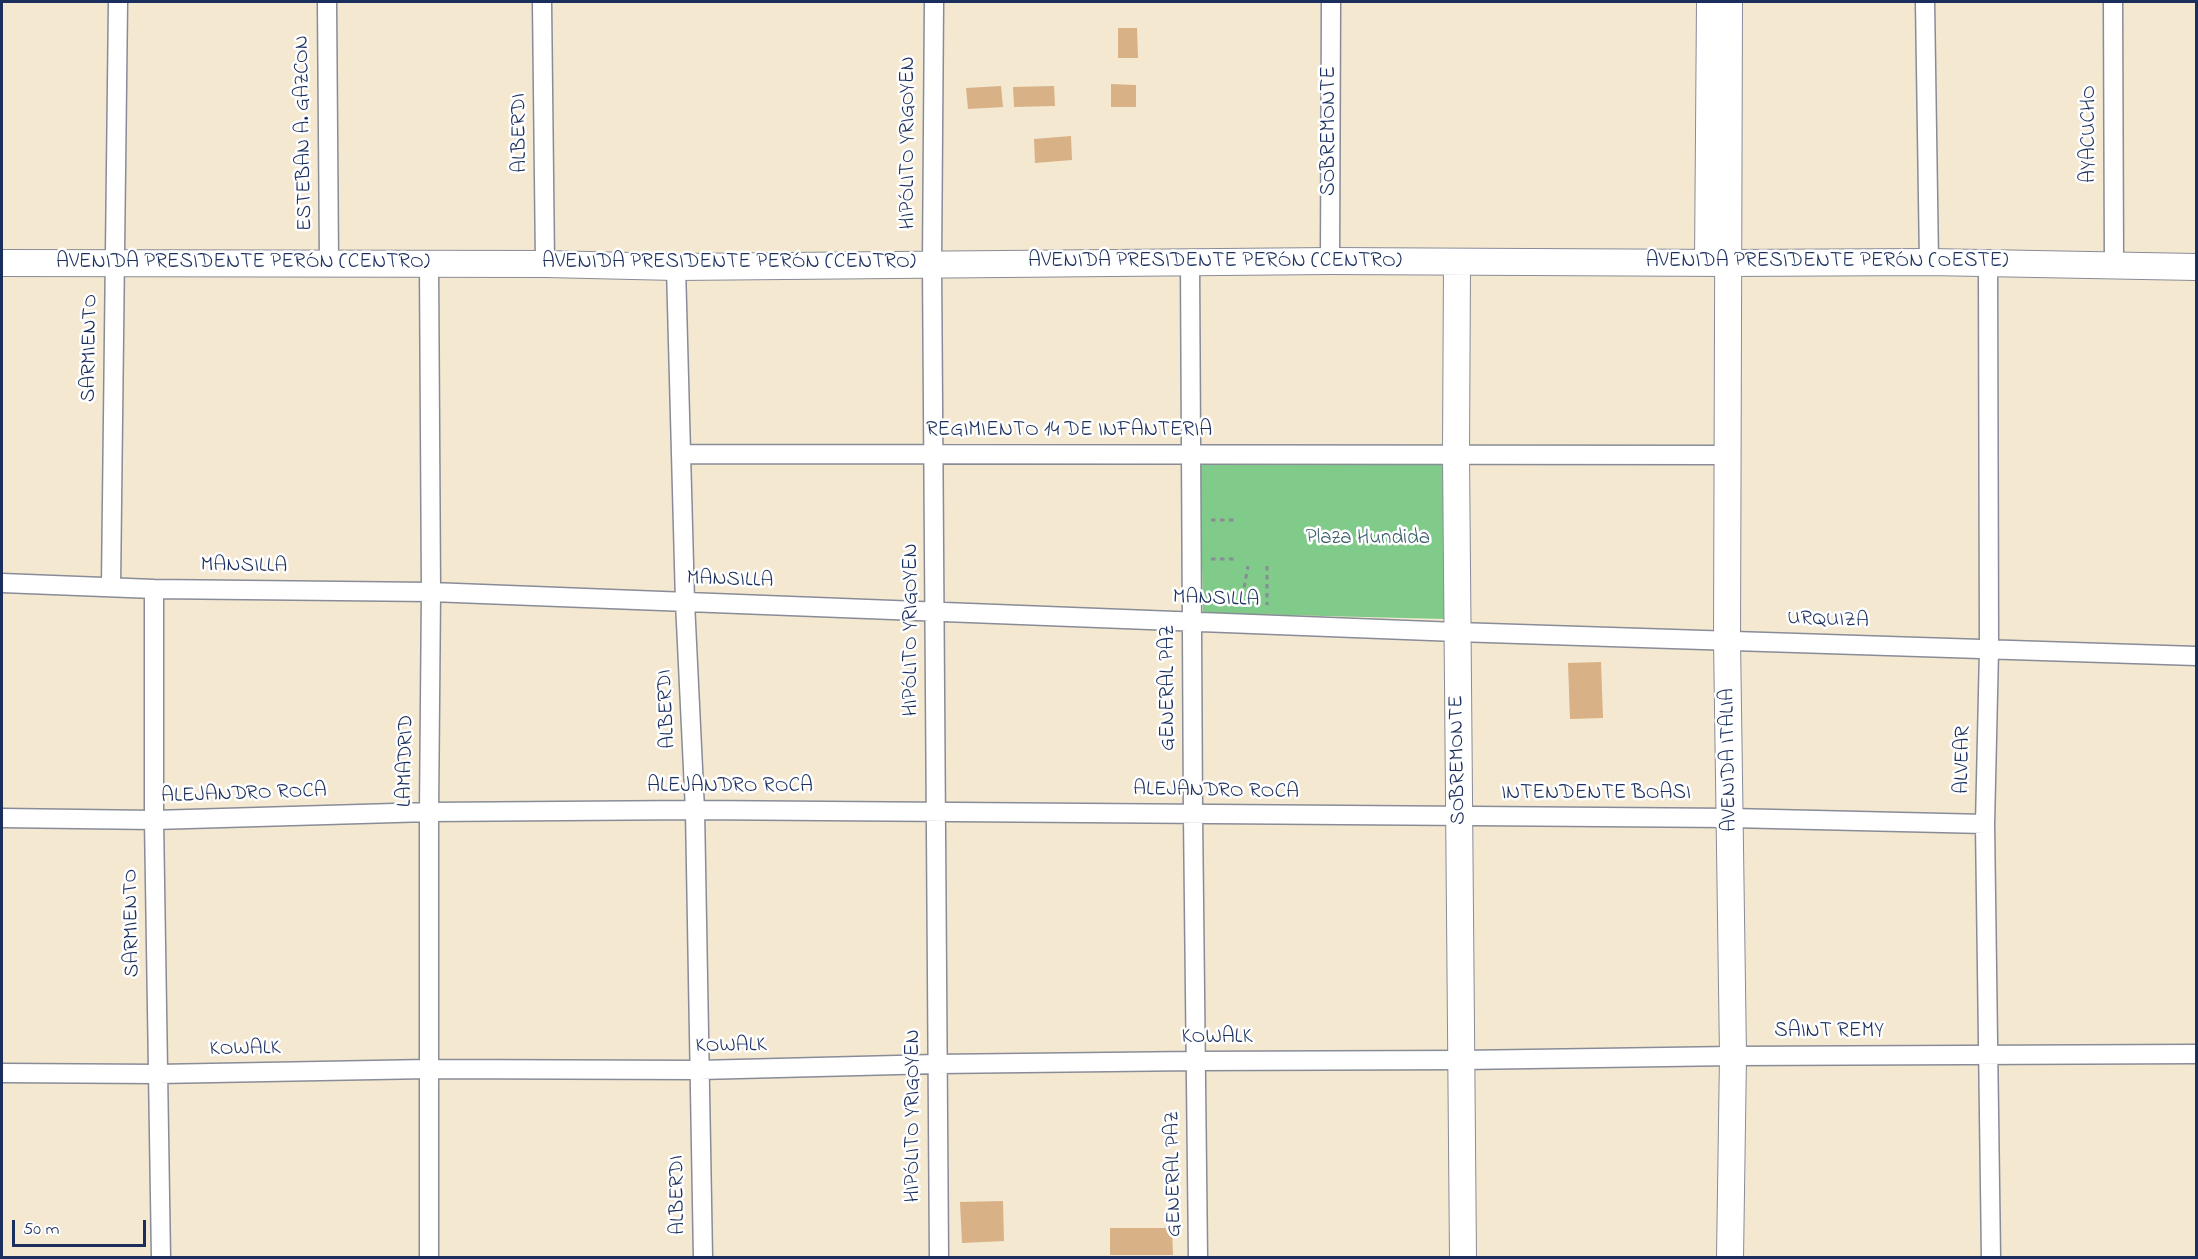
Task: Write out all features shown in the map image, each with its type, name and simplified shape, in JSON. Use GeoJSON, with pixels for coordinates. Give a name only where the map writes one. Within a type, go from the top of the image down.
{"type":"FeatureCollection","features":[{"type":"Feature","properties":{"kind":"main road"},"geometry":{"type":"LineString","coordinates":[[1710,2],[1718,263]]}},
{"type":"Feature","properties":{"kind":"main road"},"geometry":{"type":"LineString","coordinates":[[1718,263],[1729,2]]}},
{"type":"Feature","properties":{"kind":"main road","name":"AVENIDA PRESIDENTE PERÓN (CENTRO)"},"geometry":{"type":"LineString","coordinates":[[2,263],[545,264],[676,267],[1330,261],[1457,262]]}},
{"type":"Feature","properties":{"kind":"main road","name":"AVENIDA PRESIDENTE PERÓN (OESTE)"},"geometry":{"type":"LineString","coordinates":[[1457,262],[1929,262],[2196,267]]}},
{"type":"Feature","properties":{"kind":"main road","name":"SOBREMONTE"},"geometry":{"type":"LineString","coordinates":[[1457,262],[1457,632],[1463,1257]]}},
{"type":"Feature","properties":{"kind":"main road","name":"AVENIDA ITALIA"},"geometry":{"type":"LineString","coordinates":[[1718,263],[1727,455],[1727,639],[1733,1056],[1730,1257]]}},
{"type":"Feature","properties":{"kind":"street","name":"SARMIENTO"},"geometry":{"type":"LineString","coordinates":[[111,586],[118,2]]}},
{"type":"Feature","properties":{"kind":"street","name":"ESTEBAN A. GAZCON"},"geometry":{"type":"LineString","coordinates":[[327,2],[329,263]]}},
{"type":"Feature","properties":{"kind":"street","name":"ALBERDI"},"geometry":{"type":"LineString","coordinates":[[542,2],[545,264]]}},
{"type":"Feature","properties":{"kind":"street","name":"HIPÓLITO YRIGOYEN"},"geometry":{"type":"LineString","coordinates":[[934,2],[932,264],[939,1257]]}},
{"type":"Feature","properties":{"kind":"street","name":"SOBREMONTE"},"geometry":{"type":"LineString","coordinates":[[1330,261],[1331,2]]}},
{"type":"Feature","properties":{"kind":"street"},"geometry":{"type":"LineString","coordinates":[[1925,2],[1929,262]]}},
{"type":"Feature","properties":{"kind":"street","name":"AYACUCHO"},"geometry":{"type":"LineString","coordinates":[[2113,2],[2114,266]]}},
{"type":"Feature","properties":{"kind":"street","name":"GENERAL PAZ"},"geometry":{"type":"LineString","coordinates":[[1190,262],[1198,1257]]}},
{"type":"Feature","properties":{"kind":"street","name":"ALVEAR"},"geometry":{"type":"LineString","coordinates":[[1988,263],[1989,650],[1985,824],[1990,1257]]}},
{"type":"Feature","properties":{"kind":"street","name":"LAMADRID"},"geometry":{"type":"LineString","coordinates":[[429,265],[431,592],[429,1257]]}},
{"type":"Feature","properties":{"kind":"street","name":"ALBERDI"},"geometry":{"type":"LineString","coordinates":[[676,267],[685,602],[695,810],[703,1257]]}},
{"type":"Feature","properties":{"kind":"street","name":"REGIMIENTO 14 DE INFANTERIA"},"geometry":{"type":"LineString","coordinates":[[681,454],[1727,455]]}},
{"type":"Feature","properties":{"kind":"street","name":"MANSILLA"},"geometry":{"type":"LineString","coordinates":[[2,584],[154,589],[431,592],[1457,632]]}},
{"type":"Feature","properties":{"kind":"street","name":"SARMIENTO"},"geometry":{"type":"LineString","coordinates":[[154,589],[154,820],[161,1257]]}},
{"type":"Feature","properties":{"kind":"street","name":"URQUIZA"},"geometry":{"type":"LineString","coordinates":[[1457,632],[2196,656]]}},
{"type":"Feature","properties":{"kind":"street","name":"ALEJANDRO ROCA"},"geometry":{"type":"LineString","coordinates":[[2,818],[154,820],[429,812],[695,810],[1459,816]]}},
{"type":"Feature","properties":{"kind":"street","name":"INTENDENTE BOASI"},"geometry":{"type":"LineString","coordinates":[[1459,816],[1731,818],[1985,824]]}},
{"type":"Feature","properties":{"kind":"street","name":"SAINT REMY"},"geometry":{"type":"LineString","coordinates":[[1462,1060],[2196,1054]]}},
{"type":"Feature","properties":{"kind":"street","name":"KOWALK"},"geometry":{"type":"LineString","coordinates":[[2,1073],[158,1074],[428,1069],[699,1070],[937,1064],[1462,1060]]}},
{"type":"Feature","properties":{"kind":"path"},"geometry":{"type":"LineString","coordinates":[[1211,520],[1233,520]]}},
{"type":"Feature","properties":{"kind":"path"},"geometry":{"type":"LineString","coordinates":[[1211,560],[1234,559]]}},
{"type":"Feature","properties":{"kind":"path"},"geometry":{"type":"LineString","coordinates":[[1241,605],[1248,566]]}},
{"type":"Feature","properties":{"kind":"path"},"geometry":{"type":"LineString","coordinates":[[1267,566],[1267,605]]}},
{"type":"Feature","properties":{"kind":"green space","name":"Plaza Hundida"},"geometry":{"type":"Polygon","coordinates":[[[1447,463],[1445,619],[1203,613],[1200,465],[1447,463]]]}},
{"type":"Feature","properties":{"kind":"building"},"geometry":{"type":"Polygon","coordinates":[[[1118,28],[1137,28],[1138,58],[1118,58],[1118,28]]]}},
{"type":"Feature","properties":{"kind":"building"},"geometry":{"type":"Polygon","coordinates":[[[1111,84],[1136,85],[1136,107],[1111,107],[1111,84]]]}},
{"type":"Feature","properties":{"kind":"building"},"geometry":{"type":"Polygon","coordinates":[[[1001,86],[1003,107],[968,109],[966,88],[1001,86]]]}},
{"type":"Feature","properties":{"kind":"building"},"geometry":{"type":"Polygon","coordinates":[[[1054,86],[1055,106],[1014,107],[1013,87],[1054,86]]]}},
{"type":"Feature","properties":{"kind":"building"},"geometry":{"type":"Polygon","coordinates":[[[1071,136],[1072,160],[1035,163],[1034,139],[1071,136]]]}},
{"type":"Feature","properties":{"kind":"building"},"geometry":{"type":"Polygon","coordinates":[[[1601,662],[1603,718],[1570,719],[1568,663],[1601,662]]]}},
{"type":"Feature","properties":{"kind":"building"},"geometry":{"type":"Polygon","coordinates":[[[1003,1201],[1004,1241],[962,1243],[960,1202],[1003,1201]]]}},
{"type":"Feature","properties":{"kind":"building"},"geometry":{"type":"Polygon","coordinates":[[[1110,1228],[1172,1228],[1173,1255],[1110,1255],[1110,1228]]]}}]}
